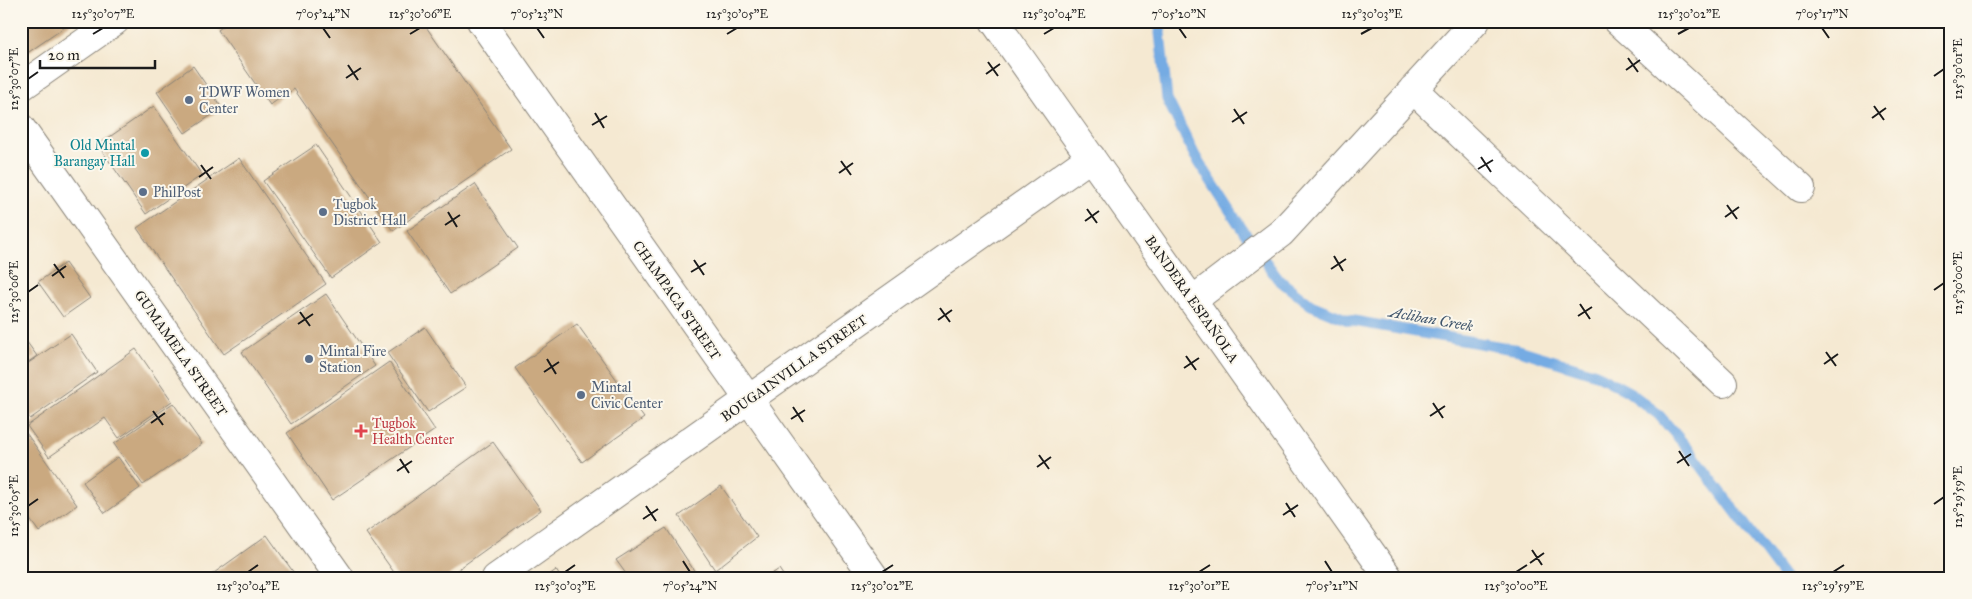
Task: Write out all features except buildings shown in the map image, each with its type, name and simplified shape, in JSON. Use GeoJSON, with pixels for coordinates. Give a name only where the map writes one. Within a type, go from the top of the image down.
{"type":"FeatureCollection","features":[{"type":"Feature","properties":{"kind":"street"},"geometry":{"type":"LineString","coordinates":[[21,87],[115,21]]}},
{"type":"Feature","properties":{"kind":"street","name":"CHAMPACA STREET"},"geometry":{"type":"LineString","coordinates":[[480,21],[875,578]]}},
{"type":"Feature","properties":{"kind":"street","name":"BANDERA ESPAÑOLA"},"geometry":{"type":"LineString","coordinates":[[994,21],[1389,578]]}},
{"type":"Feature","properties":{"kind":"street"},"geometry":{"type":"LineString","coordinates":[[1193,300],[1281,233],[1476,21]]}},
{"type":"Feature","properties":{"kind":"street"},"geometry":{"type":"LineString","coordinates":[[1618,21],[1801,188]]}},
{"type":"Feature","properties":{"kind":"street"},"geometry":{"type":"LineString","coordinates":[[1413,89],[1723,383]]}},
{"type":"Feature","properties":{"kind":"street","name":"GUMAMELA STREET"},"geometry":{"type":"LineString","coordinates":[[21,128],[340,578]]}},
{"type":"Feature","properties":{"kind":"street","name":"BOUGAINVILLA STREET"},"geometry":{"type":"LineString","coordinates":[[496,578],[1091,157]]}},
{"type":"Feature","properties":{"kind":"waterway","name":"Acliban Creek"},"geometry":{"type":"LineString","coordinates":[[1161,21],[1160,33],[1167,99],[1195,156],[1242,229],[1278,279],[1311,305],[1348,320],[1519,350],[1596,374],[1629,392],[1658,414],[1690,451],[1785,578]]}},
{"type":"Feature","properties":{"kind":"place","name":"TDWF Women Center"},"geometry":{"type":"Point","coordinates":[189,100]}},
{"type":"Feature","properties":{"kind":"place","name":"Old Mintal Barangay Hall"},"geometry":{"type":"Point","coordinates":[145,153]}},
{"type":"Feature","properties":{"kind":"place","name":"PhilPost"},"geometry":{"type":"Point","coordinates":[143,192]}},
{"type":"Feature","properties":{"kind":"place","name":"Tugbok District Hall"},"geometry":{"type":"Point","coordinates":[323,212]}},
{"type":"Feature","properties":{"kind":"place","name":"Mintal Fire Station"},"geometry":{"type":"Point","coordinates":[309,359]}},
{"type":"Feature","properties":{"kind":"place","name":"Mintal Civic Center"},"geometry":{"type":"Point","coordinates":[581,395]}},
{"type":"Feature","properties":{"kind":"place","name":"Tugbok Health Center"},"geometry":{"type":"Point","coordinates":[361,431]}}]}
